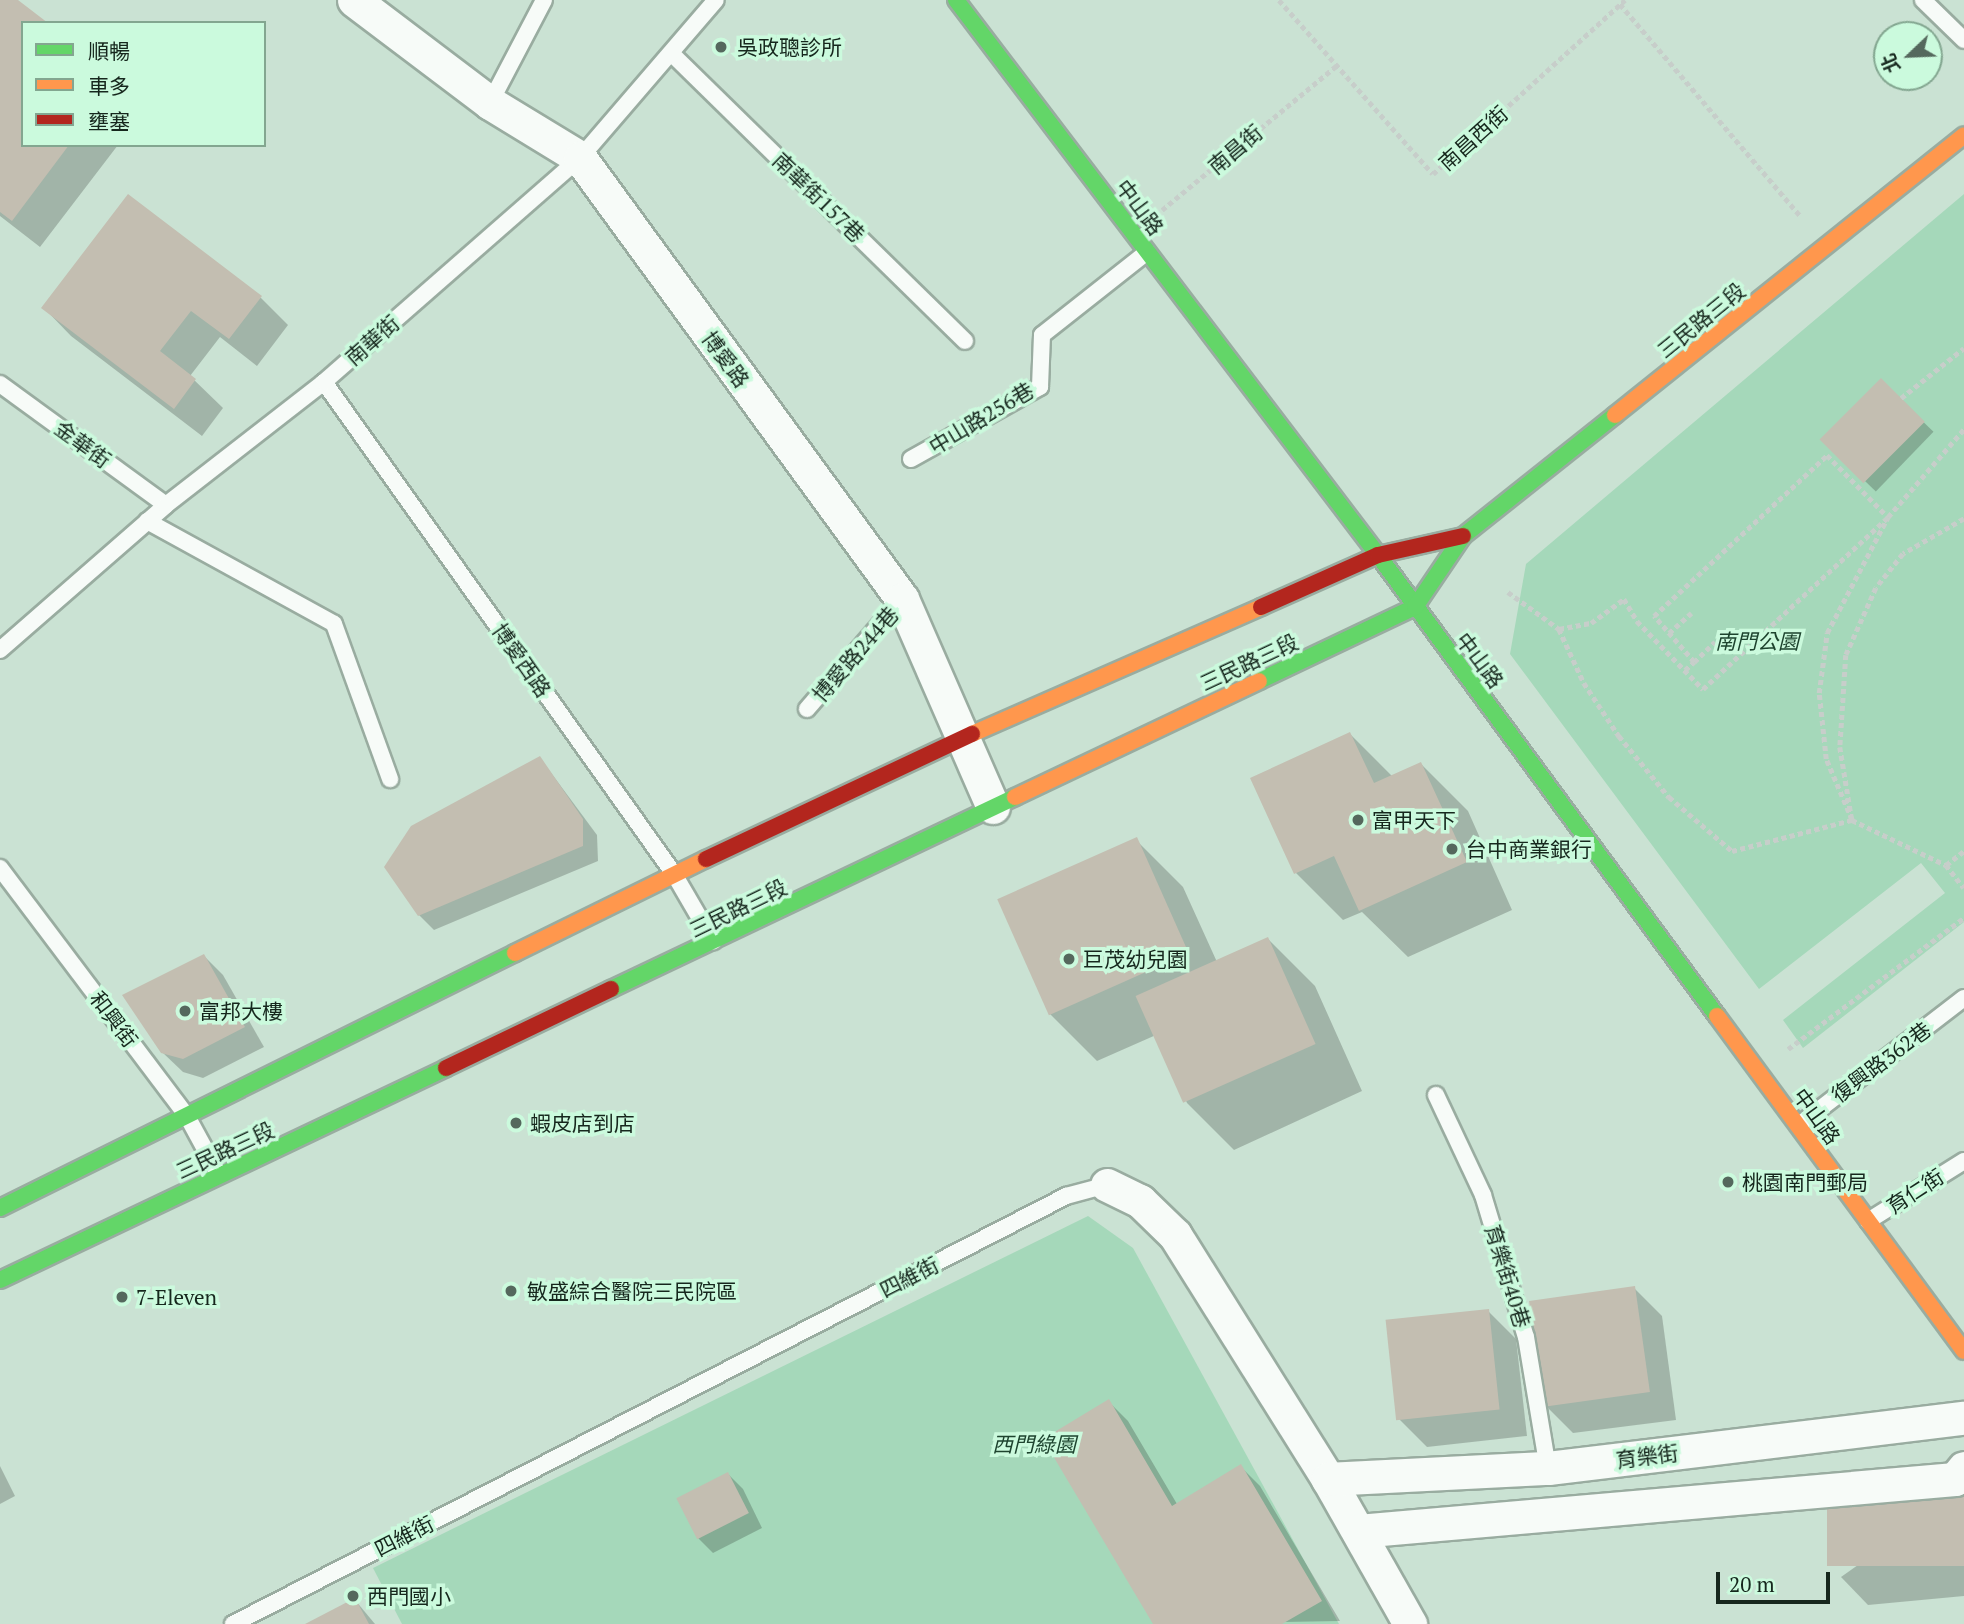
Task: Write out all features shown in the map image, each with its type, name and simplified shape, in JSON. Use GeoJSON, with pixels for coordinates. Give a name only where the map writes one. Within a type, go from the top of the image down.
{"type":"FeatureCollection","features":[{"type":"Feature","properties":{"kind":"main road","name":"中山路"},"geometry":{"type":"LineString","coordinates":[[956,0],[1378,555],[1799,1125],[1866,1223],[1964,1350]]}},
{"type":"Feature","properties":{"kind":"main road","name":"三民路三段"},"geometry":{"type":"LineString","coordinates":[[0,1280],[715,943],[993,807],[1415,607],[1464,536],[1964,135]]}},
{"type":"Feature","properties":{"kind":"main road","name":"三民路三段"},"geometry":{"type":"LineString","coordinates":[[0,1208],[674,874],[962,738],[1378,555],[1464,536]]}},
{"type":"Feature","properties":{"kind":"street","name":"博愛路"},"geometry":{"type":"LineString","coordinates":[[354,0],[490,103],[580,158],[902,599],[993,807]]}},
{"type":"Feature","properties":{"kind":"street","name":"四維街"},"geometry":{"type":"LineString","coordinates":[[1107,1185],[1140,1201],[1175,1234],[1328,1479],[1410,1624]]}},
{"type":"Feature","properties":{"kind":"street","name":"育樂街"},"geometry":{"type":"LineString","coordinates":[[1328,1479],[1548,1468],[1964,1418]]}},
{"type":"Feature","properties":{"kind":"street"},"geometry":{"type":"LineString","coordinates":[[1358,1531],[1955,1479],[1964,1468]]}},
{"type":"Feature","properties":{"kind":"lane"},"geometry":{"type":"LineString","coordinates":[[490,103],[544,0]]}},
{"type":"Feature","properties":{"kind":"lane","name":"南華街"},"geometry":{"type":"LineString","coordinates":[[3,644],[166,505],[324,382],[580,158],[716,0]]}},
{"type":"Feature","properties":{"kind":"lane"},"geometry":{"type":"LineString","coordinates":[[1923,0],[1964,40]]}},
{"type":"Feature","properties":{"kind":"lane","name":"南華街157巷"},"geometry":{"type":"LineString","coordinates":[[672,54],[965,341]]}},
{"type":"Feature","properties":{"kind":"lane","name":"中山路256巷"},"geometry":{"type":"LineString","coordinates":[[911,459],[1040,387],[1042,335],[1147,252]]}},
{"type":"Feature","properties":{"kind":"lane","name":"博愛西路"},"geometry":{"type":"LineString","coordinates":[[324,382],[674,874],[715,943]]}},
{"type":"Feature","properties":{"kind":"lane","name":"金華街"},"geometry":{"type":"LineString","coordinates":[[0,384],[166,505]]}},
{"type":"Feature","properties":{"kind":"lane"},"geometry":{"type":"LineString","coordinates":[[147,521],[334,624],[390,779]]}},
{"type":"Feature","properties":{"kind":"lane","name":"博愛路244巷"},"geometry":{"type":"LineString","coordinates":[[807,709],[902,599]]}},
{"type":"Feature","properties":{"kind":"lane","name":"和興街"},"geometry":{"type":"LineString","coordinates":[[0,868],[187,1116],[219,1175]]}},
{"type":"Feature","properties":{"kind":"lane","name":"復興路362巷"},"geometry":{"type":"LineString","coordinates":[[1799,1125],[1964,999]]}},
{"type":"Feature","properties":{"kind":"lane","name":"育樂街40巷"},"geometry":{"type":"LineString","coordinates":[[1436,1095],[1483,1195],[1526,1336],[1548,1468]]}},
{"type":"Feature","properties":{"kind":"lane","name":"育仁街"},"geometry":{"type":"LineString","coordinates":[[1866,1223],[1964,1161]]}},
{"type":"Feature","properties":{"kind":"lane","name":"四維街"},"geometry":{"type":"LineString","coordinates":[[233,1624],[1066,1196],[1107,1185]]}},
{"type":"Feature","properties":{"kind":"path"},"geometry":{"type":"LineString","coordinates":[[1279,0],[1337,65]]}},
{"type":"Feature","properties":{"kind":"path","name":"南昌西街"},"geometry":{"type":"LineString","coordinates":[[1337,65],[1433,174],[1623,2],[1806,223]]}},
{"type":"Feature","properties":{"kind":"path","name":"南昌街"},"geometry":{"type":"LineString","coordinates":[[1133,233],[1337,65]]}},
{"type":"Feature","properties":{"kind":"path"},"geometry":{"type":"LineString","coordinates":[[1901,398],[1964,348]]}},
{"type":"Feature","properties":{"kind":"path"},"geometry":{"type":"LineString","coordinates":[[1559,629],[1591,624],[1624,599],[1637,621],[1703,689],[1888,517],[1964,429]]}},
{"type":"Feature","properties":{"kind":"path"},"geometry":{"type":"LineString","coordinates":[[1694,662],[1654,616],[1827,455],[1888,517]]}},
{"type":"Feature","properties":{"kind":"path"},"geometry":{"type":"LineString","coordinates":[[1852,820],[1826,759],[1821,681],[1827,633],[1888,517]]}},
{"type":"Feature","properties":{"kind":"path"},"geometry":{"type":"LineString","coordinates":[[1852,820],[1840,747],[1846,655],[1860,618],[1876,587],[1903,554],[1964,519]]}},
{"type":"Feature","properties":{"kind":"path"},"geometry":{"type":"LineString","coordinates":[[1508,592],[1559,629],[1584,683],[1619,736],[1669,797],[1732,852],[1852,820],[1946,865],[1964,888]]}},
{"type":"Feature","properties":{"kind":"path"},"geometry":{"type":"LineString","coordinates":[[1668,633],[1691,613]]}},
{"type":"Feature","properties":{"kind":"path"},"geometry":{"type":"LineString","coordinates":[[1685,670],[1715,642]]}},
{"type":"Feature","properties":{"kind":"path"},"geometry":{"type":"LineString","coordinates":[[1946,865],[1964,851]]}},
{"type":"Feature","properties":{"kind":"path"},"geometry":{"type":"LineString","coordinates":[[1759,1072],[1964,918]]}},
{"type":"Feature","properties":{"kind":"green space","name":"南門公園"},"geometry":{"type":"Polygon","coordinates":[[[1964,194],[1964,922],[1803,1048],[1783,1020],[1945,893],[1921,863],[1759,989],[1510,654],[1526,564],[1964,194]]]}},
{"type":"Feature","properties":{"kind":"green space","name":"西門綠園"},"geometry":{"type":"Polygon","coordinates":[[[1088,1216],[1133,1248],[1339,1624],[402,1624],[373,1568],[1088,1216]]]}},
{"type":"Feature","properties":{"kind":"building"},"geometry":{"type":"Polygon","coordinates":[[[0,0],[18,0],[45,21],[21,21],[21,147],[68,147],[12,221],[0,212],[0,0]]]}},
{"type":"Feature","properties":{"kind":"building"},"geometry":{"type":"Polygon","coordinates":[[[128,194],[262,296],[229,339],[191,311],[160,351],[196,379],[174,409],[41,308],[128,194]]]}},
{"type":"Feature","properties":{"kind":"building"},"geometry":{"type":"Polygon","coordinates":[[[1881,378],[1925,422],[1863,483],[1819,440],[1881,378]]]}},
{"type":"Feature","properties":{"kind":"building","name":"富甲天下"},"geometry":{"type":"Polygon","coordinates":[[[1350,732],[1374,783],[1421,762],[1467,862],[1359,911],[1334,856],[1294,874],[1250,778],[1350,732]]]}},
{"type":"Feature","properties":{"kind":"building"},"geometry":{"type":"Polygon","coordinates":[[[540,756],[583,819],[583,846],[418,916],[384,867],[411,826],[540,756]]]}},
{"type":"Feature","properties":{"kind":"building"},"geometry":{"type":"Polygon","coordinates":[[[1137,837],[1189,953],[1049,1015],[997,899],[1137,837]]]}},
{"type":"Feature","properties":{"kind":"building"},"geometry":{"type":"Polygon","coordinates":[[[1268,937],[1316,1044],[1183,1103],[1136,996],[1268,937]]]}},
{"type":"Feature","properties":{"kind":"building","name":"富邦大樓"},"geometry":{"type":"Polygon","coordinates":[[[204,954],[245,1027],[183,1059],[161,1053],[122,995],[204,954]]]}},
{"type":"Feature","properties":{"kind":"building"},"geometry":{"type":"Polygon","coordinates":[[[1635,1286],[1650,1392],[1544,1407],[1529,1301],[1635,1286]]]}},
{"type":"Feature","properties":{"kind":"building"},"geometry":{"type":"Polygon","coordinates":[[[1489,1309],[1500,1409],[1396,1420],[1386,1320],[1489,1309]]]}},
{"type":"Feature","properties":{"kind":"building"},"geometry":{"type":"Polygon","coordinates":[[[1109,1399],[1172,1506],[1241,1464],[1322,1601],[1282,1624],[1153,1624],[1043,1439],[1109,1399]]]}},
{"type":"Feature","properties":{"kind":"building"},"geometry":{"type":"Polygon","coordinates":[[[728,1472],[749,1513],[697,1539],[676,1498],[728,1472]]]}},
{"type":"Feature","properties":{"kind":"building"},"geometry":{"type":"Polygon","coordinates":[[[1827,1488],[1964,1488],[1964,1566],[1827,1566],[1827,1488]]]}},
{"type":"Feature","properties":{"kind":"building"},"geometry":{"type":"Polygon","coordinates":[[[355,1598],[369,1624],[305,1624],[355,1598]]]}},
{"type":"Feature","properties":{"kind":"traffic: fast"},"geometry":{"type":"LineString","coordinates":[[956,0],[1378,555]]}},
{"type":"Feature","properties":{"kind":"traffic: fast"},"geometry":{"type":"LineString","coordinates":[[1259,681],[1415,607],[1463,536],[1615,415]]}},
{"type":"Feature","properties":{"kind":"traffic: fast"},"geometry":{"type":"LineString","coordinates":[[1378,555],[1717,1016]]}},
{"type":"Feature","properties":{"kind":"traffic: fast"},"geometry":{"type":"LineString","coordinates":[[611,989],[1015,797]]}},
{"type":"Feature","properties":{"kind":"traffic: fast"},"geometry":{"type":"LineString","coordinates":[[0,1208],[515,953]]}},
{"type":"Feature","properties":{"kind":"traffic: fast"},"geometry":{"type":"LineString","coordinates":[[0,1280],[446,1068]]}},
{"type":"Feature","properties":{"kind":"traffic: slow"},"geometry":{"type":"LineString","coordinates":[[1615,415],[1964,135]]}},
{"type":"Feature","properties":{"kind":"traffic: slow"},"geometry":{"type":"LineString","coordinates":[[972,734],[1261,607]]}},
{"type":"Feature","properties":{"kind":"traffic: slow"},"geometry":{"type":"LineString","coordinates":[[1015,797],[1259,681]]}},
{"type":"Feature","properties":{"kind":"traffic: slow"},"geometry":{"type":"LineString","coordinates":[[515,953],[706,859]]}},
{"type":"Feature","properties":{"kind":"traffic: slow"},"geometry":{"type":"LineString","coordinates":[[1717,1016],[1964,1351]]}},
{"type":"Feature","properties":{"kind":"traffic: jam"},"geometry":{"type":"LineString","coordinates":[[1261,607],[1378,555],[1463,536]]}},
{"type":"Feature","properties":{"kind":"traffic: jam"},"geometry":{"type":"LineString","coordinates":[[706,859],[972,734]]}},
{"type":"Feature","properties":{"kind":"traffic: jam"},"geometry":{"type":"LineString","coordinates":[[446,1068],[611,989]]}},
{"type":"Feature","properties":{"kind":"place","name":"吳政聰診所"},"geometry":{"type":"Point","coordinates":[721,47]}},
{"type":"Feature","properties":{"kind":"place","name":"富甲天下"},"geometry":{"type":"Point","coordinates":[1358,820]}},
{"type":"Feature","properties":{"kind":"place","name":"台中商業銀行"},"geometry":{"type":"Point","coordinates":[1452,849]}},
{"type":"Feature","properties":{"kind":"place","name":"巨茂幼兒園"},"geometry":{"type":"Point","coordinates":[1069,959]}},
{"type":"Feature","properties":{"kind":"place","name":"富邦大樓"},"geometry":{"type":"Point","coordinates":[185,1011]}},
{"type":"Feature","properties":{"kind":"place","name":"蝦皮店到店"},"geometry":{"type":"Point","coordinates":[516,1123]}},
{"type":"Feature","properties":{"kind":"place","name":"桃園南門郵局"},"geometry":{"type":"Point","coordinates":[1728,1182]}},
{"type":"Feature","properties":{"kind":"place","name":"敏盛綜合醫院三民院區"},"geometry":{"type":"Point","coordinates":[511,1291]}},
{"type":"Feature","properties":{"kind":"place","name":"7-Eleven"},"geometry":{"type":"Point","coordinates":[122,1297]}},
{"type":"Feature","properties":{"kind":"place","name":"西門國小"},"geometry":{"type":"Point","coordinates":[353,1596]}}]}
